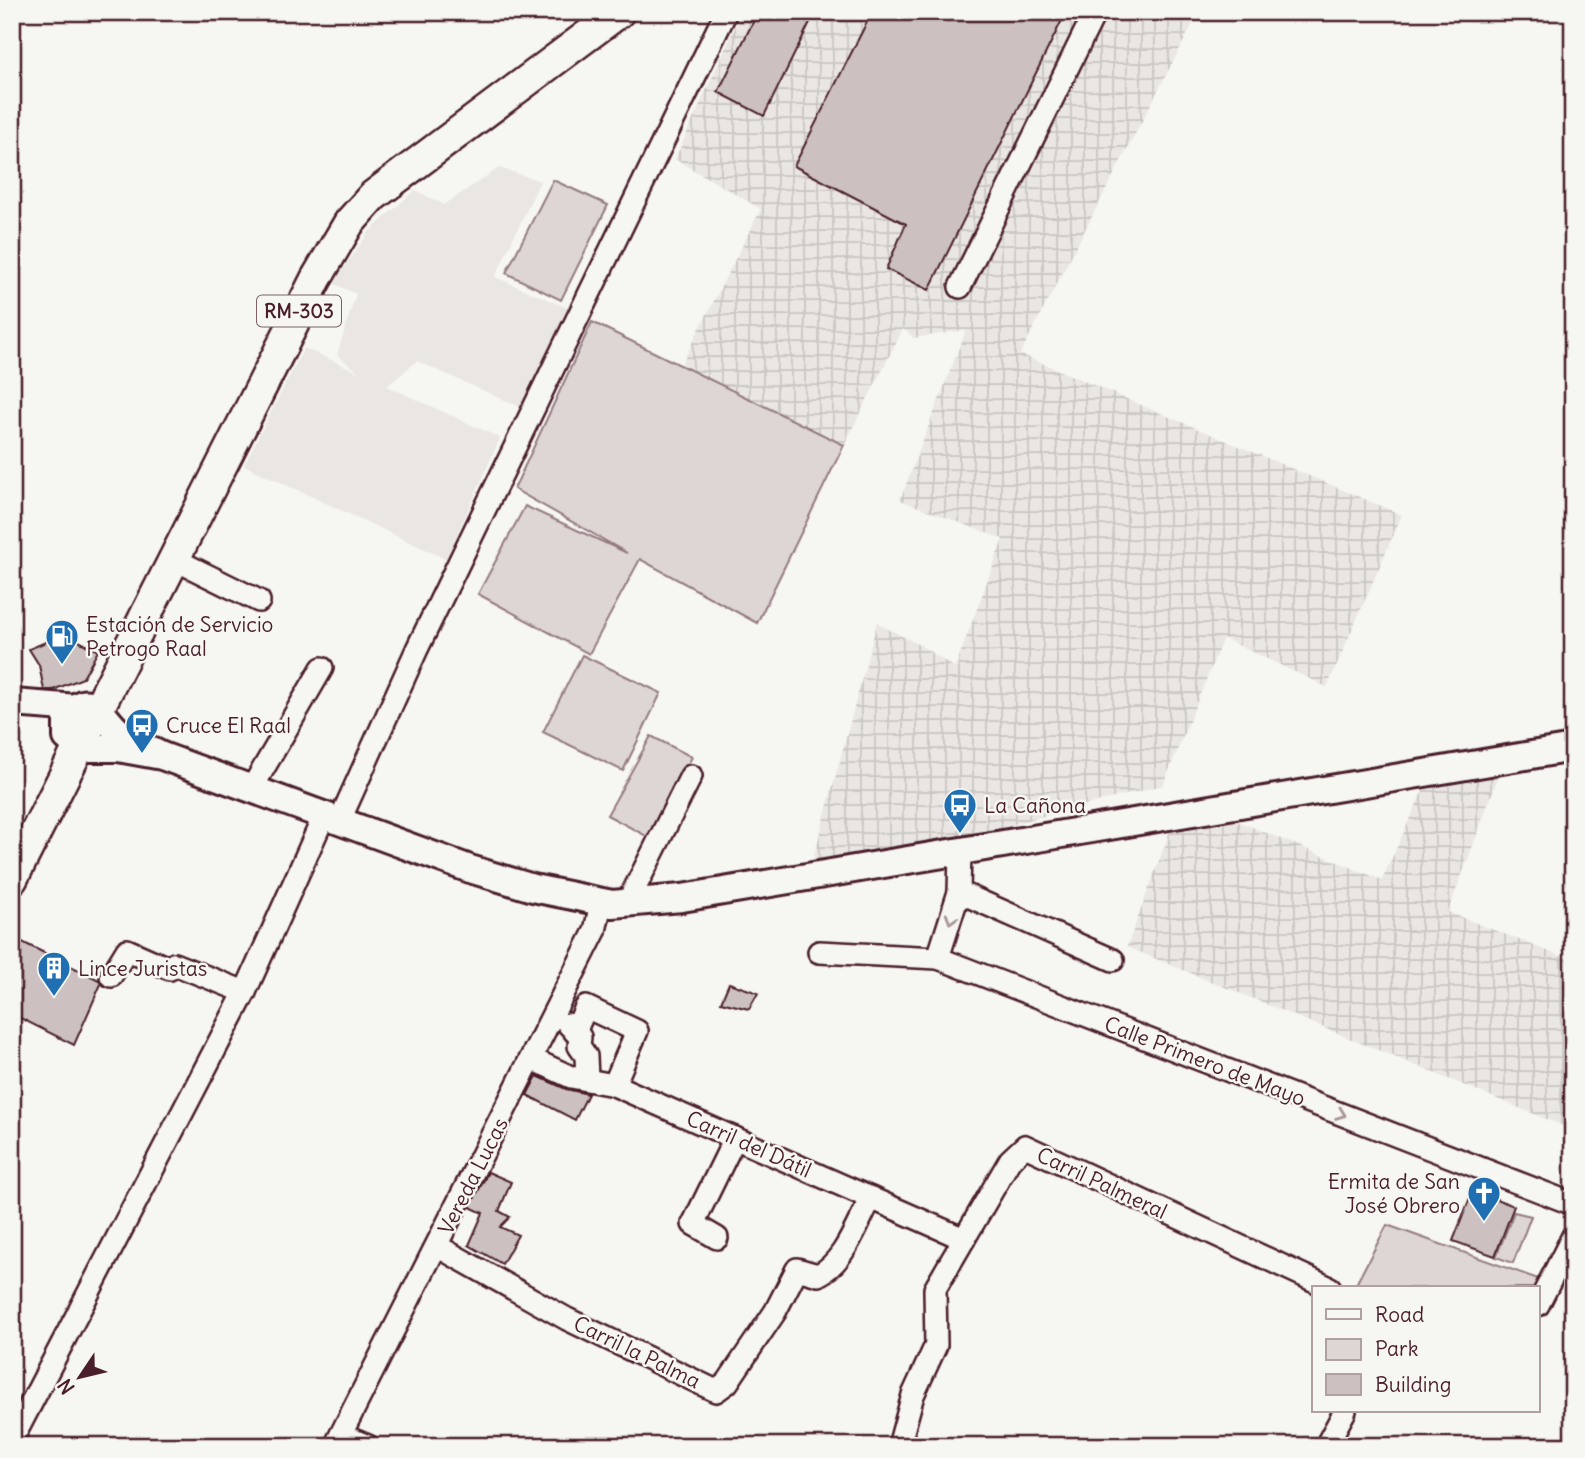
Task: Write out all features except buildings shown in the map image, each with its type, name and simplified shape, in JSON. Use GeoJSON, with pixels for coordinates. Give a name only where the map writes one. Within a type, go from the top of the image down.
{"type":"FeatureCollection","features":[{"type":"Feature","properties":{"kind":"highway","name":"RM-303"},"geometry":{"type":"LineString","coordinates":[[12,879],[316,279],[349,223],[373,196],[619,12]]}},
{"type":"Feature","properties":{"kind":"main road"},"geometry":{"type":"LineString","coordinates":[[13,703],[88,728],[470,869],[533,888],[614,904],[682,898],[1573,748]]}},
{"type":"Feature","properties":{"kind":"street"},"geometry":{"type":"LineString","coordinates":[[12,1440],[245,992],[417,649],[726,12]]}},
{"type":"Feature","properties":{"kind":"street"},"geometry":{"type":"LineString","coordinates":[[960,287],[1095,12]]}},
{"type":"Feature","properties":{"kind":"street"},"geometry":{"type":"LineString","coordinates":[[174,559],[259,601]]}},
{"type":"Feature","properties":{"kind":"street"},"geometry":{"type":"LineString","coordinates":[[252,788],[322,668]]}},
{"type":"Feature","properties":{"kind":"street","name":"Vereda Lucas"},"geometry":{"type":"LineString","coordinates":[[338,1440],[532,1059],[594,931],[614,904],[691,776]]}},
{"type":"Feature","properties":{"kind":"street"},"geometry":{"type":"LineString","coordinates":[[938,958],[959,892],[960,852]]}},
{"type":"Feature","properties":{"kind":"street"},"geometry":{"type":"LineString","coordinates":[[959,892],[1113,960]]}},
{"type":"Feature","properties":{"kind":"street"},"geometry":{"type":"LineString","coordinates":[[111,976],[127,950],[170,969],[174,964],[245,992]]}},
{"type":"Feature","properties":{"kind":"street","name":"Calle Primero de Mayo"},"geometry":{"type":"LineString","coordinates":[[819,952],[938,958],[1573,1204]]}},
{"type":"Feature","properties":{"kind":"street"},"geometry":{"type":"LineString","coordinates":[[575,1032],[586,1007],[637,1031],[614,1085]]}},
{"type":"Feature","properties":{"kind":"street"},"geometry":{"type":"LineString","coordinates":[[555,1010],[575,1032],[586,1056],[587,1078]]}},
{"type":"Feature","properties":{"kind":"street","name":"Carril del Dátil"},"geometry":{"type":"LineString","coordinates":[[532,1059],[571,1077],[614,1085],[964,1239]]}},
{"type":"Feature","properties":{"kind":"street"},"geometry":{"type":"LineString","coordinates":[[717,1238],[693,1224],[735,1138]]}},
{"type":"Feature","properties":{"kind":"street","name":"Carril Palmeral"},"geometry":{"type":"LineString","coordinates":[[899,1446],[914,1395],[936,1346],[935,1289],[1010,1160],[1025,1146],[1326,1286]]}},
{"type":"Feature","properties":{"kind":"street","name":"Carril la Palma"},"geometry":{"type":"LineString","coordinates":[[437,1246],[568,1319],[716,1391],[727,1383],[775,1312],[797,1269],[818,1275],[827,1271],[839,1258],[871,1198]]}},
{"type":"Feature","properties":{"kind":"street"},"geometry":{"type":"LineString","coordinates":[[1540,1301],[1573,1236]]}},
{"type":"Feature","properties":{"kind":"street"},"geometry":{"type":"LineString","coordinates":[[1326,1446],[1344,1412]]}},
{"type":"Feature","properties":{"kind":"street"},"geometry":{"type":"LineString","coordinates":[[338,1440],[368,1446]]}},
{"type":"Feature","properties":{"kind":"shaded area"},"geometry":{"type":"Polygon","coordinates":[[[742,12],[1199,12],[1020,354],[1402,515],[1327,687],[1223,638],[1163,785],[808,878],[877,623],[923,647],[955,668],[1003,539],[900,500],[966,330],[914,338],[903,329],[844,445],[681,365],[761,209],[675,159],[742,12]]]}},
{"type":"Feature","properties":{"kind":"shaded area"},"geometry":{"type":"Polygon","coordinates":[[[499,168],[540,181],[495,277],[572,310],[525,409],[417,361],[387,386],[500,438],[446,559],[244,465],[304,348],[360,373],[337,355],[356,294],[333,283],[369,232],[415,190],[444,205],[499,168]]]}},
{"type":"Feature","properties":{"kind":"shaded area"},"geometry":{"type":"Polygon","coordinates":[[[1499,775],[1448,912],[1573,961],[1573,1130],[1127,947],[1170,831],[1225,816],[1382,880],[1424,788],[1499,775]]]}},
{"type":"Feature","properties":{"kind":"green space"},"geometry":{"type":"Polygon","coordinates":[[[553,180],[608,205],[561,300],[506,273],[553,180]]]}},
{"type":"Feature","properties":{"kind":"green space"},"geometry":{"type":"Polygon","coordinates":[[[592,322],[844,445],[757,623],[640,559],[589,654],[478,594],[525,506],[627,553],[514,489],[592,322]]]}},
{"type":"Feature","properties":{"kind":"green space"},"geometry":{"type":"Polygon","coordinates":[[[582,655],[661,693],[623,771],[543,732],[582,655]]]}},
{"type":"Feature","properties":{"kind":"green space"},"geometry":{"type":"Polygon","coordinates":[[[651,736],[692,757],[648,837],[607,815],[651,736]]]}},
{"type":"Feature","properties":{"kind":"green space"},"geometry":{"type":"Polygon","coordinates":[[[1514,1212],[1531,1216],[1513,1263],[1496,1257],[1514,1212]]]}},
{"type":"Feature","properties":{"kind":"green space"},"geometry":{"type":"Polygon","coordinates":[[[1387,1225],[1541,1280],[1538,1286],[1355,1286],[1387,1225]]]}},
{"type":"Feature","properties":{"kind":"place","name":"Estación de Servicio Petrogo Raal"},"geometry":{"type":"Point","coordinates":[62,666]}},
{"type":"Feature","properties":{"kind":"place","name":"Cruce El Raal"},"geometry":{"type":"Point","coordinates":[142,755]}},
{"type":"Feature","properties":{"kind":"place","name":"La Cañona"},"geometry":{"type":"Point","coordinates":[960,835]}},
{"type":"Feature","properties":{"kind":"place","name":"Lince Juristas"},"geometry":{"type":"Point","coordinates":[54,998]}},
{"type":"Feature","properties":{"kind":"place","name":"Ermita de San José Obrero"},"geometry":{"type":"Point","coordinates":[1484,1223]}}]}
